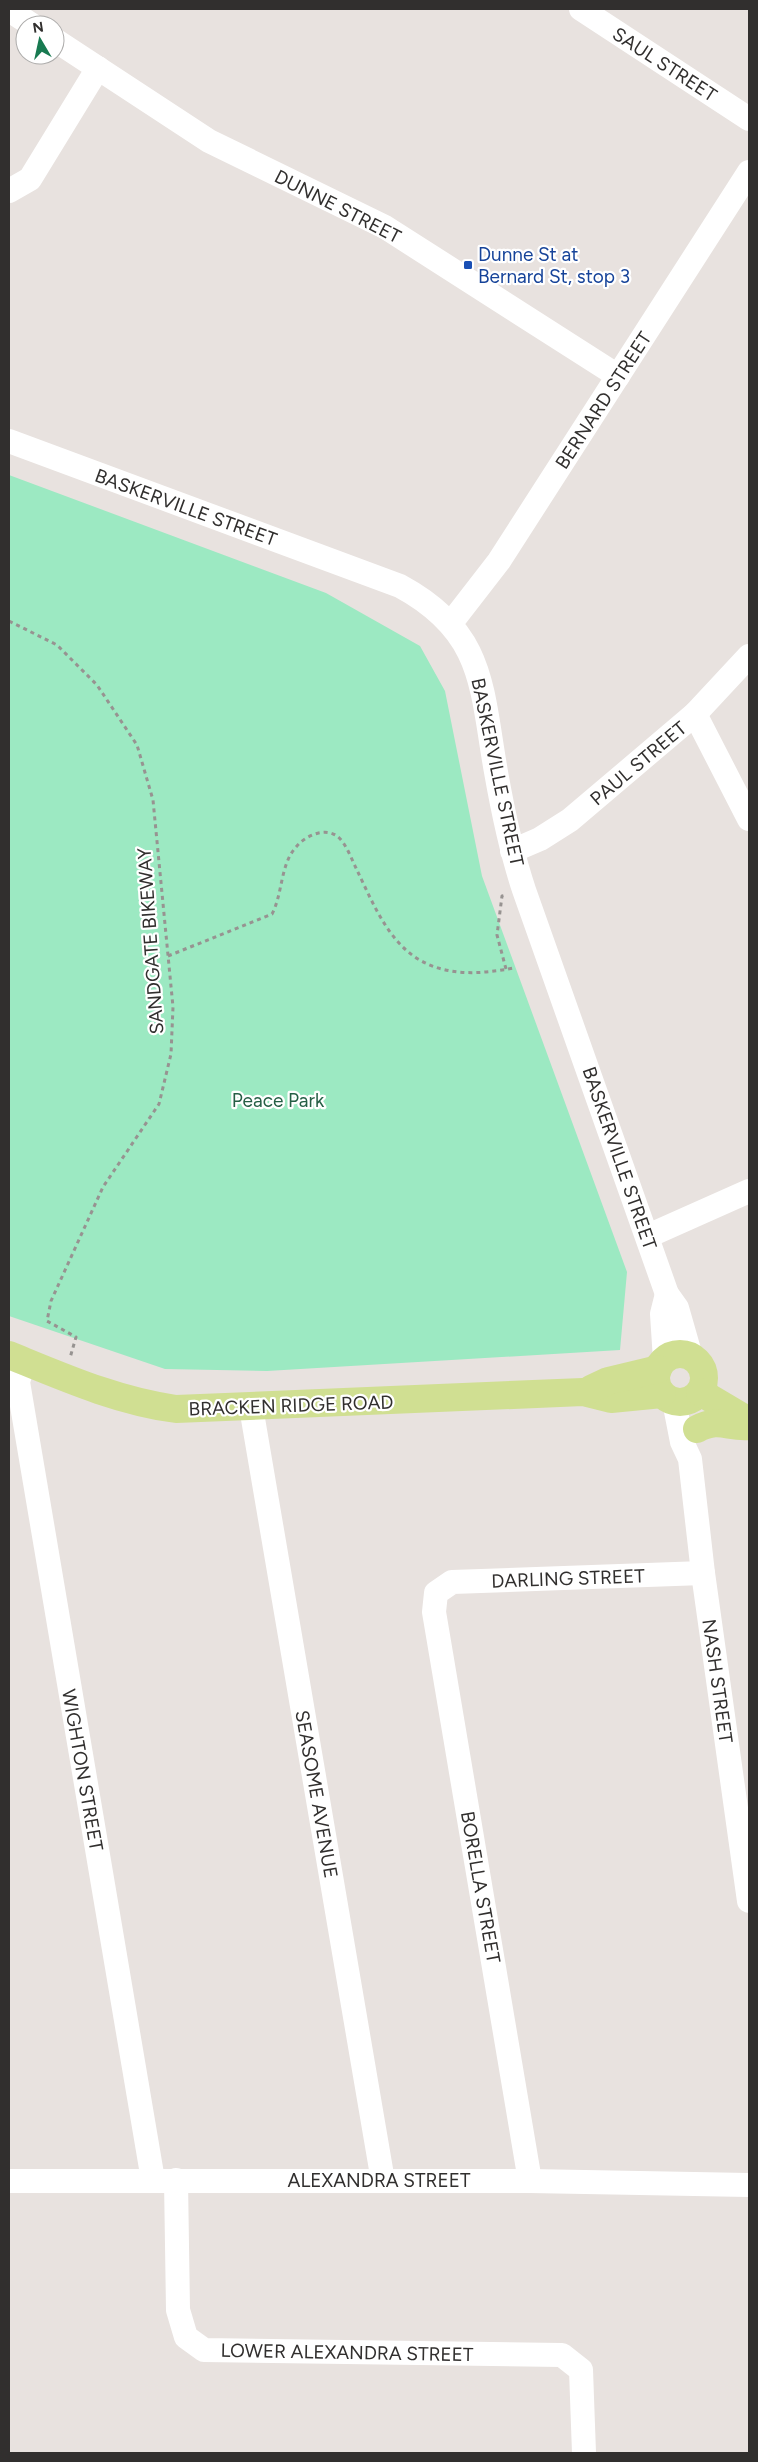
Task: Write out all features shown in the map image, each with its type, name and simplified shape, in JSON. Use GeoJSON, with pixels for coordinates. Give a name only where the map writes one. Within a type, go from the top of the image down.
{"type":"FeatureCollection","features":[{"type":"Feature","properties":{"kind":"main road","name":"BRACKEN RIDGE ROAD"},"geometry":{"type":"LineString","coordinates":[[16,1358],[89,1387],[150,1406],[176,1409],[583,1392],[611,1399],[681,1380]]}},
{"type":"Feature","properties":{"kind":"main road"},"geometry":{"type":"LineString","coordinates":[[681,1380],[716,1379],[749,1401]]}},
{"type":"Feature","properties":{"kind":"main road"},"geometry":{"type":"LineString","coordinates":[[681,1380],[749,1421]]}},
{"type":"Feature","properties":{"kind":"main road"},"geometry":{"type":"LineString","coordinates":[[697,1429],[710,1423],[718,1422],[749,1426]]}},
{"type":"Feature","properties":{"kind":"street","name":"SAUL STREET"},"geometry":{"type":"LineString","coordinates":[[581,9],[749,119]]}},
{"type":"Feature","properties":{"kind":"street","name":"DUNNE STREET"},"geometry":{"type":"LineString","coordinates":[[65,47],[209,141],[385,227],[618,376]]}},
{"type":"Feature","properties":{"kind":"street"},"geometry":{"type":"LineString","coordinates":[[9,191],[30,179],[98,68]]}},
{"type":"Feature","properties":{"kind":"street","name":"BERNARD STREET"},"geometry":{"type":"LineString","coordinates":[[451,623],[499,561],[749,172]]}},
{"type":"Feature","properties":{"kind":"street","name":"BASKERVILLE STREET"},"geometry":{"type":"LineString","coordinates":[[9,441],[400,586],[422,598],[451,623],[464,641],[479,676],[505,822],[525,894],[667,1294],[677,1308],[681,1380]]}},
{"type":"Feature","properties":{"kind":"street","name":"PAUL STREET"},"geometry":{"type":"LineString","coordinates":[[512,851],[546,836],[570,820],[695,714],[749,656]]}},
{"type":"Feature","properties":{"kind":"street"},"geometry":{"type":"LineString","coordinates":[[695,714],[749,819]]}},
{"type":"Feature","properties":{"kind":"street"},"geometry":{"type":"LineString","coordinates":[[648,1236],[749,1191]]}},
{"type":"Feature","properties":{"kind":"street","name":"WIGHTON STREET"},"geometry":{"type":"LineString","coordinates":[[16,1358],[18,1382],[164,2180]]}},
{"type":"Feature","properties":{"kind":"street","name":"NASH STREET"},"geometry":{"type":"LineString","coordinates":[[681,1380],[700,1410],[690,1460]]}},
{"type":"Feature","properties":{"kind":"street","name":"NASH STREET"},"geometry":{"type":"LineString","coordinates":[[681,1380],[682,1442],[690,1460],[703,1573],[746,1868],[749,1901]]}},
{"type":"Feature","properties":{"kind":"street","name":"SEASOME AVENUE"},"geometry":{"type":"LineString","coordinates":[[251,1406],[383,2180]]}},
{"type":"Feature","properties":{"kind":"street","name":"DARLING STREET"},"geometry":{"type":"LineString","coordinates":[[436,1593],[452,1582],[703,1573]]}},
{"type":"Feature","properties":{"kind":"street","name":"BORELLA STREET"},"geometry":{"type":"LineString","coordinates":[[436,1593],[434,1612],[530,2181]]}},
{"type":"Feature","properties":{"kind":"street","name":"LOWER ALEXANDRA STREET"},"geometry":{"type":"LineString","coordinates":[[164,2180],[178,2310],[186,2337],[204,2350],[562,2355],[582,2370],[584,2453]]}},
{"type":"Feature","properties":{"kind":"street","name":"ALEXANDRA STREET"},"geometry":{"type":"LineString","coordinates":[[9,2181],[383,2180],[749,2185]]}},
{"type":"Feature","properties":{"kind":"path","name":"SANDGATE BIKEWAY"},"geometry":{"type":"LineString","coordinates":[[9,622],[57,645],[97,685],[137,745],[153,800],[173,1007],[171,1054],[160,1104],[102,1187],[51,1301],[47,1321],[76,1337],[69,1360]]}},
{"type":"Feature","properties":{"kind":"path"},"geometry":{"type":"LineString","coordinates":[[168,956],[272,914],[288,858],[305,839],[322,832],[331,833],[344,843],[376,908],[399,943],[418,959],[463,974],[514,968]]}},
{"type":"Feature","properties":{"kind":"path"},"geometry":{"type":"LineString","coordinates":[[506,969],[496,935],[502,896],[509,894]]}},
{"type":"Feature","properties":{"kind":"green space","name":"Peace Park"},"geometry":{"type":"Polygon","coordinates":[[[9,475],[326,593],[420,646],[445,691],[482,876],[627,1272],[620,1350],[267,1371],[165,1369],[9,1316],[9,475]]]}},
{"type":"Feature","properties":{"kind":"place","name":"Dunne St at Bernard St, stop 3"},"geometry":{"type":"Point","coordinates":[468,265]}}]}
